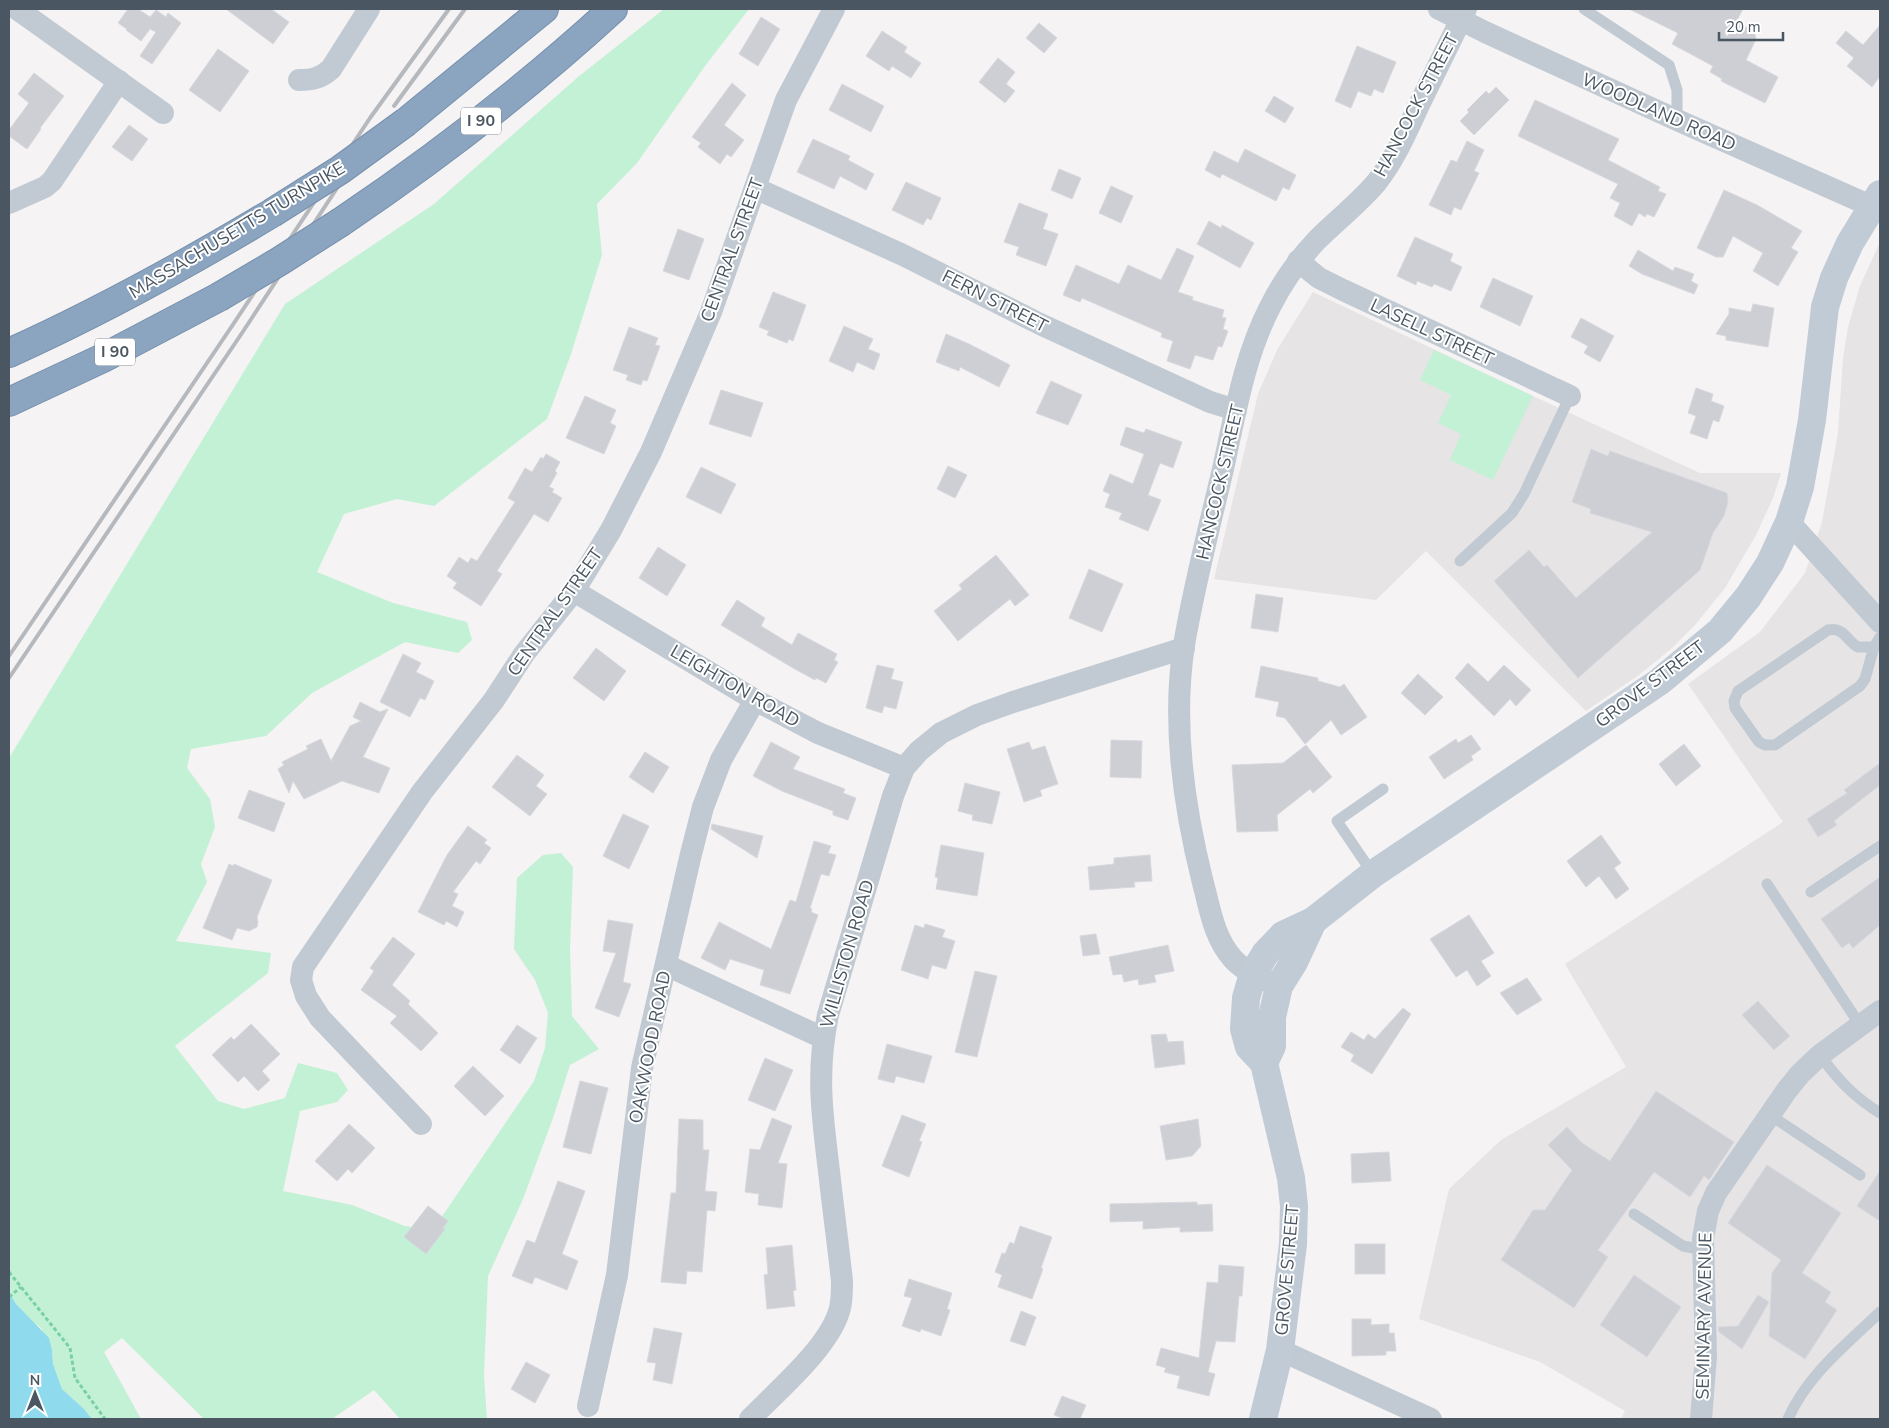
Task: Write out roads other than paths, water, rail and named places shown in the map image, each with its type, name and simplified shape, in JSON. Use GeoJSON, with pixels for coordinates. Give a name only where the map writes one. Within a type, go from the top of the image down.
{"type":"FeatureCollection","features":[{"type":"Feature","properties":{"kind":"highway","name":"MASSACHUSETTS TURNPIKE"},"geometry":{"type":"LineString","coordinates":[[9,353],[121,298],[206,252],[340,170],[461,79],[544,9]]}},
{"type":"Feature","properties":{"kind":"highway","name":"I 90"},"geometry":{"type":"LineString","coordinates":[[9,402],[111,354],[219,296],[280,261],[341,222],[408,176],[486,118],[561,56],[613,9]]}},
{"type":"Feature","properties":{"kind":"main road","name":"GROVE STREET"},"geometry":{"type":"LineString","coordinates":[[1263,1419],[1280,1350],[1293,1244],[1294,1206],[1291,1178],[1264,1063],[1249,1047],[1244,1029],[1246,998],[1253,974],[1265,954],[1283,935],[1313,921],[1373,874],[1659,682],[1692,656],[1720,630],[1748,597],[1770,563],[1789,522],[1800,487],[1806,459],[1827,300],[1839,265],[1850,243],[1877,204]]}},
{"type":"Feature","properties":{"kind":"main road","name":"GROVE STREET"},"geometry":{"type":"LineString","coordinates":[[1264,1063],[1272,1046],[1272,1018],[1280,986],[1294,962],[1313,921]]}},
{"type":"Feature","properties":{"kind":"street"},"geometry":{"type":"LineString","coordinates":[[17,9],[163,113]]}},
{"type":"Feature","properties":{"kind":"street"},"geometry":{"type":"LineString","coordinates":[[299,80],[325,75],[331,69],[369,9]]}},
{"type":"Feature","properties":{"kind":"street","name":"CENTRAL STREET"},"geometry":{"type":"LineString","coordinates":[[421,1124],[320,1018],[306,996],[301,980],[303,967],[422,792],[494,700],[524,654],[574,591],[611,530],[651,452],[711,312],[786,100],[834,9]]}},
{"type":"Feature","properties":{"kind":"street","name":"WOODLAND ROAD"},"geometry":{"type":"LineString","coordinates":[[1439,9],[1463,14],[1485,32],[1677,120],[1877,204]]}},
{"type":"Feature","properties":{"kind":"street","name":"HANCOCK STREET"},"geometry":{"type":"LineString","coordinates":[[1280,986],[1253,974],[1233,960],[1220,941],[1195,848],[1187,806],[1180,721],[1184,648],[1196,584],[1236,410],[1262,324],[1280,290],[1298,262],[1319,238],[1362,198],[1387,168],[1463,14]]}},
{"type":"Feature","properties":{"kind":"street"},"geometry":{"type":"LineString","coordinates":[[9,203],[45,187],[52,181],[119,82]]}},
{"type":"Feature","properties":{"kind":"street","name":"FERN STREET"},"geometry":{"type":"LineString","coordinates":[[755,188],[903,255],[1040,324],[1210,402],[1236,410]]}},
{"type":"Feature","properties":{"kind":"street","name":"LASELL STREET"},"geometry":{"type":"LineString","coordinates":[[1298,262],[1319,278],[1343,290],[1570,396]]}},
{"type":"Feature","properties":{"kind":"street"},"geometry":{"type":"LineString","coordinates":[[1789,522],[1880,622]]}},
{"type":"Feature","properties":{"kind":"street","name":"LEIGHTON ROAD"},"geometry":{"type":"LineString","coordinates":[[574,591],[755,700],[818,733],[904,768]]}},
{"type":"Feature","properties":{"kind":"street","name":"WILLISTON ROAD"},"geometry":{"type":"LineString","coordinates":[[750,1419],[812,1355],[830,1333],[840,1309],[842,1281],[821,1104],[820,1070],[828,1015],[890,805],[904,768],[919,751],[941,733],[976,715],[1184,648]]}},
{"type":"Feature","properties":{"kind":"street","name":"OAKWOOD ROAD"},"geometry":{"type":"LineString","coordinates":[[588,1406],[617,1275],[642,1068],[703,807],[721,760],[755,700]]}},
{"type":"Feature","properties":{"kind":"street"},"geometry":{"type":"LineString","coordinates":[[666,965],[824,1038]]}},
{"type":"Feature","properties":{"kind":"street","name":"SEMINARY AVENUE"},"geometry":{"type":"LineString","coordinates":[[1701,1419],[1706,1356],[1703,1250],[1705,1222],[1716,1193],[1800,1074],[1820,1055],[1880,1012]]}},
{"type":"Feature","properties":{"kind":"street"},"geometry":{"type":"LineString","coordinates":[[1280,1350],[1431,1419]]}},
{"type":"Feature","properties":{"kind":"lane"},"geometry":{"type":"LineString","coordinates":[[1584,9],[1669,65],[1677,90],[1677,120]]}},
{"type":"Feature","properties":{"kind":"lane"},"geometry":{"type":"LineString","coordinates":[[1460,561],[1512,513],[1524,494],[1570,396]]}},
{"type":"Feature","properties":{"kind":"lane"},"geometry":{"type":"LineString","coordinates":[[1874,647],[1858,647],[1842,631],[1828,630],[1738,691],[1734,701],[1735,708],[1759,742],[1765,745],[1775,745],[1860,686],[1865,679],[1874,647],[1880,637]]}},
{"type":"Feature","properties":{"kind":"lane"},"geometry":{"type":"LineString","coordinates":[[1373,874],[1337,821],[1383,789]]}},
{"type":"Feature","properties":{"kind":"lane"},"geometry":{"type":"LineString","coordinates":[[1811,892],[1880,846]]}},
{"type":"Feature","properties":{"kind":"lane"},"geometry":{"type":"LineString","coordinates":[[1767,884],[1860,1025]]}},
{"type":"Feature","properties":{"kind":"lane"},"geometry":{"type":"LineString","coordinates":[[1820,1055],[1843,1085],[1880,1114]]}},
{"type":"Feature","properties":{"kind":"lane"},"geometry":{"type":"LineString","coordinates":[[1770,1115],[1860,1175]]}},
{"type":"Feature","properties":{"kind":"lane"},"geometry":{"type":"LineString","coordinates":[[1634,1214],[1682,1246],[1703,1250]]}},
{"type":"Feature","properties":{"kind":"lane"},"geometry":{"type":"LineString","coordinates":[[1788,1419],[1796,1402],[1813,1378],[1880,1312]]}},
{"type":"Feature","properties":{"kind":"water"},"geometry":{"type":"Polygon","coordinates":[[[9,1292],[16,1304],[49,1338],[53,1364],[62,1389],[92,1419],[9,1419],[9,1292]]]}},
{"type":"Feature","properties":{"kind":"railway"},"geometry":{"type":"LineString","coordinates":[[9,656],[370,118],[449,9]]}},
{"type":"Feature","properties":{"kind":"railway"},"geometry":{"type":"LineString","coordinates":[[394,106],[465,9]]}},
{"type":"Feature","properties":{"kind":"railway"},"geometry":{"type":"LineString","coordinates":[[9,678],[242,333],[362,150]]}}]}
